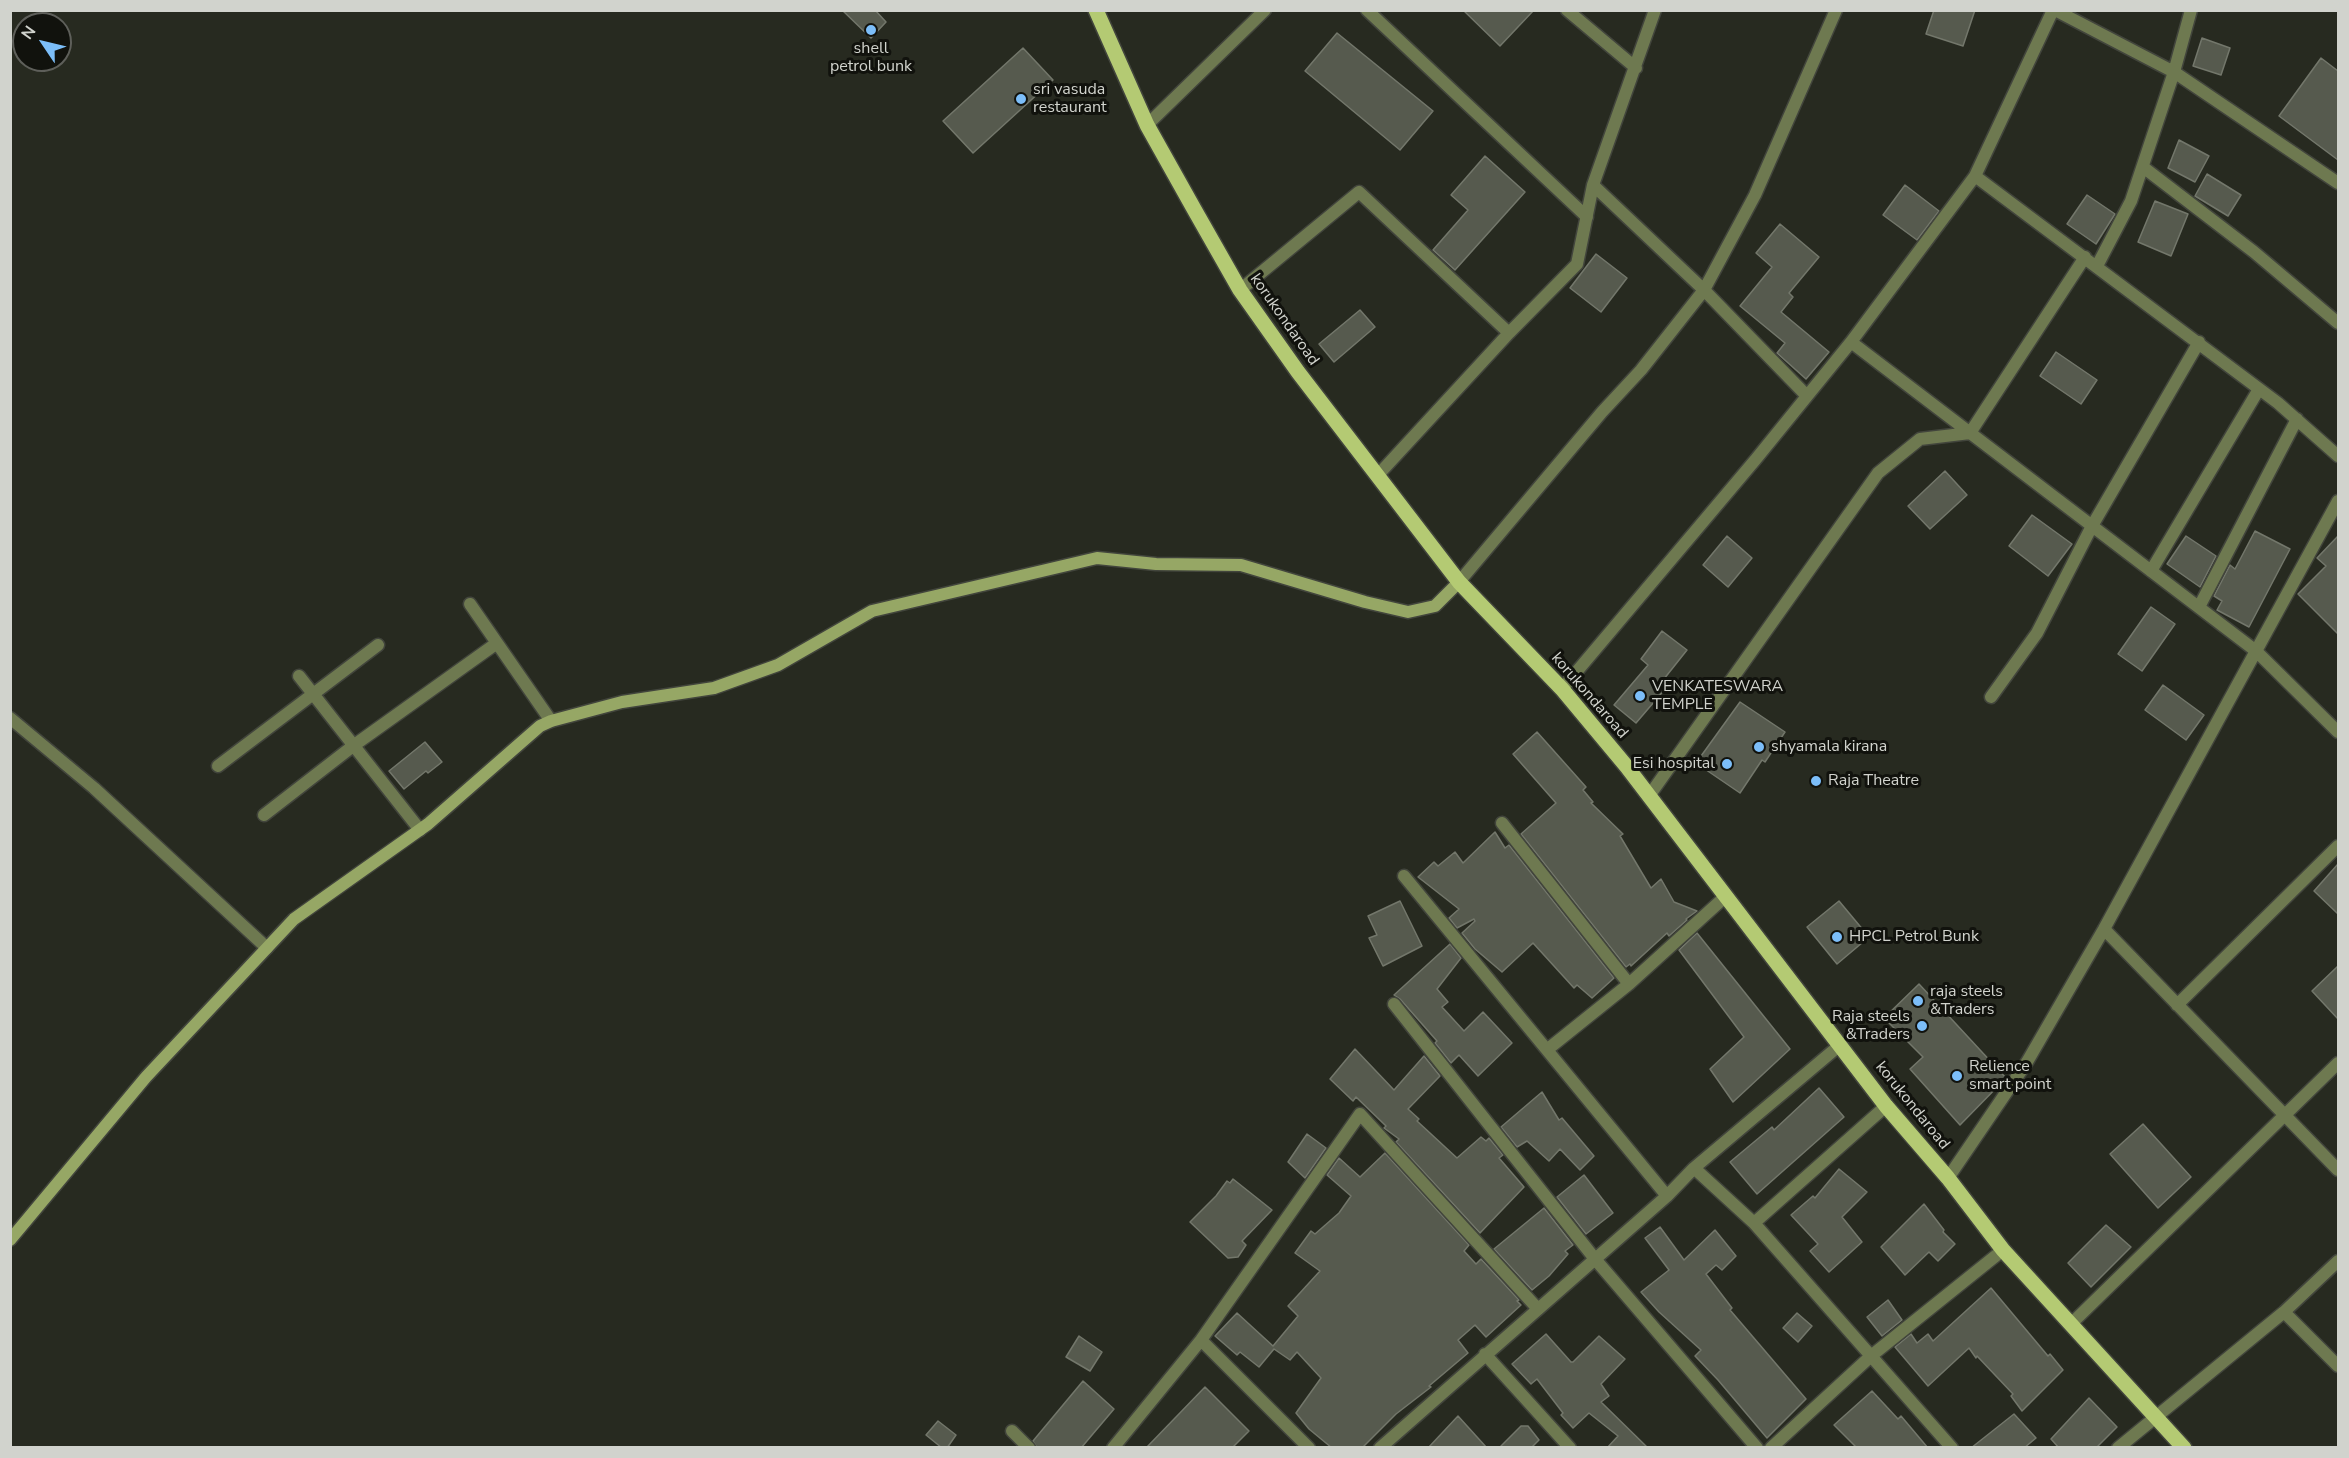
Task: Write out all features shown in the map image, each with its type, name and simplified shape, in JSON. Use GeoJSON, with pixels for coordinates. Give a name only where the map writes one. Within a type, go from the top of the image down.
{"type":"FeatureCollection","features":[{"type":"Feature","properties":{"kind":"main road","name":"korukondaroad"},"geometry":{"type":"LineString","coordinates":[[1096,10],[1147,125],[1240,290],[1298,372],[1459,582],[1562,689],[1649,796],[1886,1106],[1948,1178],[2003,1250],[2184,1448]]}},
{"type":"Feature","properties":{"kind":"main road"},"geometry":{"type":"LineString","coordinates":[[10,1240],[146,1077],[294,919],[420,830],[540,726],[622,702],[714,688],[778,665],[872,611],[1097,558],[1156,564],[1241,565],[1365,602],[1408,612],[1435,606],[1459,582]]}},
{"type":"Feature","properties":{"kind":"street"},"geometry":{"type":"LineString","coordinates":[[1147,125],[1265,10]]}},
{"type":"Feature","properties":{"kind":"street"},"geometry":{"type":"LineString","coordinates":[[1368,10],[1587,217]]}},
{"type":"Feature","properties":{"kind":"street"},"geometry":{"type":"LineString","coordinates":[[1567,10],[1636,69]]}},
{"type":"Feature","properties":{"kind":"street"},"geometry":{"type":"LineString","coordinates":[[1378,475],[1509,333],[1577,264],[1593,185],[1636,69],[1654,10]]}},
{"type":"Feature","properties":{"kind":"street"},"geometry":{"type":"LineString","coordinates":[[1459,582],[1602,412],[1641,370],[1704,290],[1755,195],[1836,10]]}},
{"type":"Feature","properties":{"kind":"street"},"geometry":{"type":"LineString","coordinates":[[1562,689],[1851,342],[1975,176],[2054,10],[2174,72],[2338,183]]}},
{"type":"Feature","properties":{"kind":"street"},"geometry":{"type":"LineString","coordinates":[[2097,266],[2132,201],[2174,72],[2191,10]]}},
{"type":"Feature","properties":{"kind":"street"},"geometry":{"type":"LineString","coordinates":[[2143,167],[2254,252],[2338,323]]}},
{"type":"Feature","properties":{"kind":"street"},"geometry":{"type":"LineString","coordinates":[[1975,176],[2199,342],[2297,419],[2338,456]]}},
{"type":"Feature","properties":{"kind":"street"},"geometry":{"type":"LineString","coordinates":[[1593,185],[1704,290],[1807,396]]}},
{"type":"Feature","properties":{"kind":"street"},"geometry":{"type":"LineString","coordinates":[[1240,290],[1359,192],[1509,333]]}},
{"type":"Feature","properties":{"kind":"street"},"geometry":{"type":"LineString","coordinates":[[1649,796],[1878,473],[1920,439],[1970,433],[2085,257]]}},
{"type":"Feature","properties":{"kind":"street"},"geometry":{"type":"LineString","coordinates":[[1851,342],[2256,651],[2338,732]]}},
{"type":"Feature","properties":{"kind":"street"},"geometry":{"type":"LineString","coordinates":[[1991,696],[2037,633],[2092,526],[2199,342]]}},
{"type":"Feature","properties":{"kind":"street"},"geometry":{"type":"LineString","coordinates":[[2151,572],[2259,389]]}},
{"type":"Feature","properties":{"kind":"street"},"geometry":{"type":"LineString","coordinates":[[2199,607],[2297,419]]}},
{"type":"Feature","properties":{"kind":"street"},"geometry":{"type":"LineString","coordinates":[[1948,1178],[2026,1062],[2104,929],[2338,501]]}},
{"type":"Feature","properties":{"kind":"street"},"geometry":{"type":"LineString","coordinates":[[470,604],[552,721]]}},
{"type":"Feature","properties":{"kind":"street"},"geometry":{"type":"LineString","coordinates":[[264,815],[354,745],[497,643]]}},
{"type":"Feature","properties":{"kind":"street"},"geometry":{"type":"LineString","coordinates":[[218,766],[378,645]]}},
{"type":"Feature","properties":{"kind":"street"},"geometry":{"type":"LineString","coordinates":[[299,676],[420,830]]}},
{"type":"Feature","properties":{"kind":"street"},"geometry":{"type":"LineString","coordinates":[[10,718],[94,788],[267,948]]}},
{"type":"Feature","properties":{"kind":"street"},"geometry":{"type":"LineString","coordinates":[[1502,823],[1629,984]]}},
{"type":"Feature","properties":{"kind":"street"},"geometry":{"type":"LineString","coordinates":[[2177,1005],[2338,846]]}},
{"type":"Feature","properties":{"kind":"street"},"geometry":{"type":"LineString","coordinates":[[1404,876],[1667,1197]]}},
{"type":"Feature","properties":{"kind":"street"},"geometry":{"type":"LineString","coordinates":[[1548,1049],[1629,984],[1726,896]]}},
{"type":"Feature","properties":{"kind":"street"},"geometry":{"type":"LineString","coordinates":[[2104,929],[2338,1170]]}},
{"type":"Feature","properties":{"kind":"street"},"geometry":{"type":"LineString","coordinates":[[1394,1004],[1595,1259],[1757,1448]]}},
{"type":"Feature","properties":{"kind":"street"},"geometry":{"type":"LineString","coordinates":[[1380,1448],[1667,1197],[1694,1168],[1840,1045]]}},
{"type":"Feature","properties":{"kind":"street"},"geometry":{"type":"LineString","coordinates":[[2072,1323],[2338,1063]]}},
{"type":"Feature","properties":{"kind":"street"},"geometry":{"type":"LineString","coordinates":[[1754,1223],[1886,1106]]}},
{"type":"Feature","properties":{"kind":"street"},"geometry":{"type":"LineString","coordinates":[[1113,1448],[1201,1340],[1360,1114],[1538,1309]]}},
{"type":"Feature","properties":{"kind":"street"},"geometry":{"type":"LineString","coordinates":[[1694,1168],[1754,1223],[1952,1448]]}},
{"type":"Feature","properties":{"kind":"street"},"geometry":{"type":"LineString","coordinates":[[1771,1448],[1871,1356],[2003,1250]]}},
{"type":"Feature","properties":{"kind":"street"},"geometry":{"type":"LineString","coordinates":[[2118,1448],[2284,1312],[2338,1261]]}},
{"type":"Feature","properties":{"kind":"street"},"geometry":{"type":"LineString","coordinates":[[2284,1312],[2338,1366]]}},
{"type":"Feature","properties":{"kind":"street"},"geometry":{"type":"LineString","coordinates":[[1201,1340],[1309,1448]]}},
{"type":"Feature","properties":{"kind":"street"},"geometry":{"type":"LineString","coordinates":[[1485,1354],[1570,1448]]}},
{"type":"Feature","properties":{"kind":"street"},"geometry":{"type":"LineString","coordinates":[[1012,1431],[1029,1448]]}},
{"type":"Feature","properties":{"kind":"building","name":"shell petrol bunk"},"geometry":{"type":"Polygon","coordinates":[[[842,10],[875,10],[886,22],[871,38],[842,10]]]}},
{"type":"Feature","properties":{"kind":"building"},"geometry":{"type":"Polygon","coordinates":[[[1463,10],[1534,10],[1500,46],[1463,10]]]}},
{"type":"Feature","properties":{"kind":"building"},"geometry":{"type":"Polygon","coordinates":[[[1934,10],[1975,10],[1963,46],[1926,34],[1934,10]]]}},
{"type":"Feature","properties":{"kind":"building"},"geometry":{"type":"Polygon","coordinates":[[[1337,33],[1433,111],[1400,150],[1305,71],[1337,33]]]}},
{"type":"Feature","properties":{"kind":"building"},"geometry":{"type":"Polygon","coordinates":[[[2202,38],[2230,48],[2221,75],[2193,66],[2202,38]]]}},
{"type":"Feature","properties":{"kind":"building"},"geometry":{"type":"Polygon","coordinates":[[[1023,48],[1053,80],[973,153],[943,121],[1023,48]]]}},
{"type":"Feature","properties":{"kind":"building"},"geometry":{"type":"Polygon","coordinates":[[[2321,58],[2338,71],[2338,160],[2279,116],[2321,58]]]}},
{"type":"Feature","properties":{"kind":"building"},"geometry":{"type":"Polygon","coordinates":[[[2179,140],[2209,156],[2195,182],[2168,168],[2179,140]]]}},
{"type":"Feature","properties":{"kind":"building"},"geometry":{"type":"Polygon","coordinates":[[[1485,156],[1525,192],[1455,270],[1433,250],[1468,210],[1451,195],[1485,156]]]}},
{"type":"Feature","properties":{"kind":"building"},"geometry":{"type":"Polygon","coordinates":[[[2207,174],[2241,195],[2228,216],[2195,196],[2207,174]]]}},
{"type":"Feature","properties":{"kind":"building"},"geometry":{"type":"Polygon","coordinates":[[[1905,185],[1939,211],[1917,240],[1883,215],[1905,185]]]}},
{"type":"Feature","properties":{"kind":"building"},"geometry":{"type":"Polygon","coordinates":[[[2087,195],[2115,214],[2096,244],[2067,224],[2087,195]]]}},
{"type":"Feature","properties":{"kind":"building"},"geometry":{"type":"Polygon","coordinates":[[[2155,201],[2188,214],[2171,256],[2138,242],[2155,201]]]}},
{"type":"Feature","properties":{"kind":"building"},"geometry":{"type":"Polygon","coordinates":[[[1780,224],[1819,257],[1789,293],[1793,297],[1781,312],[1829,352],[1806,379],[1777,353],[1785,343],[1740,306],[1772,267],[1756,253],[1780,224]]]}},
{"type":"Feature","properties":{"kind":"building"},"geometry":{"type":"Polygon","coordinates":[[[1596,254],[1627,278],[1601,312],[1570,288],[1596,254]]]}},
{"type":"Feature","properties":{"kind":"building"},"geometry":{"type":"Polygon","coordinates":[[[1360,310],[1375,327],[1334,362],[1319,344],[1360,310]]]}},
{"type":"Feature","properties":{"kind":"building"},"geometry":{"type":"Polygon","coordinates":[[[2056,352],[2097,380],[2081,404],[2040,376],[2056,352]]]}},
{"type":"Feature","properties":{"kind":"building"},"geometry":{"type":"Polygon","coordinates":[[[1945,471],[1967,495],[1930,529],[1908,506],[1945,471]]]}},
{"type":"Feature","properties":{"kind":"building"},"geometry":{"type":"Polygon","coordinates":[[[2032,515],[2072,544],[2048,576],[2009,546],[2032,515]]]}},
{"type":"Feature","properties":{"kind":"building"},"geometry":{"type":"Polygon","coordinates":[[[2255,531],[2290,549],[2249,627],[2217,610],[2222,601],[2214,596],[2230,565],[2235,569],[2255,531]]]}},
{"type":"Feature","properties":{"kind":"building"},"geometry":{"type":"Polygon","coordinates":[[[1727,536],[1752,558],[1728,587],[1703,565],[1727,536]]]}},
{"type":"Feature","properties":{"kind":"building"},"geometry":{"type":"Polygon","coordinates":[[[2186,536],[2216,556],[2200,587],[2167,564],[2186,536]]]}},
{"type":"Feature","properties":{"kind":"building"},"geometry":{"type":"Polygon","coordinates":[[[2338,536],[2338,634],[2298,594],[2326,566],[2317,558],[2338,536]]]}},
{"type":"Feature","properties":{"kind":"building"},"geometry":{"type":"Polygon","coordinates":[[[2151,607],[2175,624],[2142,671],[2118,654],[2151,607]]]}},
{"type":"Feature","properties":{"kind":"building"},"geometry":{"type":"Polygon","coordinates":[[[1662,631],[1687,650],[1660,684],[1666,688],[1636,723],[1614,705],[1648,665],[1641,659],[1662,631]]]}},
{"type":"Feature","properties":{"kind":"building"},"geometry":{"type":"Polygon","coordinates":[[[2163,685],[2204,715],[2186,740],[2145,710],[2163,685]]]}},
{"type":"Feature","properties":{"kind":"building"},"geometry":{"type":"Polygon","coordinates":[[[1740,702],[1785,732],[1765,762],[1762,760],[1740,793],[1696,763],[1740,702]]]}},
{"type":"Feature","properties":{"kind":"building"},"geometry":{"type":"Polygon","coordinates":[[[1537,732],[1586,787],[1583,790],[1593,802],[1591,803],[1623,834],[1620,836],[1651,888],[1661,879],[1674,902],[1697,911],[1669,936],[1667,933],[1631,966],[1630,964],[1626,967],[1521,834],[1556,803],[1513,754],[1537,732]]]}},
{"type":"Feature","properties":{"kind":"building"},"geometry":{"type":"Polygon","coordinates":[[[425,742],[442,762],[428,773],[426,771],[404,789],[389,771],[425,742]]]}},
{"type":"Feature","properties":{"kind":"building"},"geometry":{"type":"Polygon","coordinates":[[[1495,832],[1505,848],[1509,845],[1614,978],[1592,998],[1577,985],[1574,988],[1533,943],[1502,972],[1475,949],[1462,933],[1475,921],[1474,919],[1457,928],[1449,918],[1459,909],[1418,877],[1434,862],[1438,866],[1455,852],[1463,863],[1495,832]]]}},
{"type":"Feature","properties":{"kind":"building"},"geometry":{"type":"Polygon","coordinates":[[[2338,864],[2338,914],[2314,891],[2338,864]]]}},
{"type":"Feature","properties":{"kind":"building"},"geometry":{"type":"Polygon","coordinates":[[[1400,901],[1422,946],[1383,966],[1369,938],[1377,935],[1368,916],[1400,901]]]}},
{"type":"Feature","properties":{"kind":"building"},"geometry":{"type":"Polygon","coordinates":[[[1839,901],[1869,937],[1837,964],[1807,927],[1839,901]]]}},
{"type":"Feature","properties":{"kind":"building"},"geometry":{"type":"Polygon","coordinates":[[[1697,933],[1790,1049],[1733,1102],[1710,1069],[1744,1037],[1679,950],[1697,933]]]}},
{"type":"Feature","properties":{"kind":"building"},"geometry":{"type":"Polygon","coordinates":[[[1450,944],[1461,958],[1437,989],[1448,1002],[1442,1007],[1464,1031],[1483,1012],[1512,1043],[1478,1076],[1459,1055],[1451,1063],[1435,1043],[1437,1041],[1394,995],[1450,944]]]}},
{"type":"Feature","properties":{"kind":"building"},"geometry":{"type":"Polygon","coordinates":[[[2338,966],[2338,1019],[2312,991],[2338,966]]]}},
{"type":"Feature","properties":{"kind":"building"},"geometry":{"type":"Polygon","coordinates":[[[1919,984],[2006,1078],[1960,1125],[1910,1069],[1923,1057],[1884,1018],[1919,984]]]}},
{"type":"Feature","properties":{"kind":"building"},"geometry":{"type":"Polygon","coordinates":[[[1355,1049],[1394,1090],[1424,1056],[1440,1076],[1408,1109],[1419,1119],[1417,1121],[1457,1158],[1481,1137],[1486,1141],[1489,1138],[1503,1155],[1499,1158],[1524,1187],[1480,1233],[1396,1142],[1399,1139],[1384,1128],[1386,1126],[1356,1097],[1353,1101],[1330,1079],[1355,1049]]]}},
{"type":"Feature","properties":{"kind":"building"},"geometry":{"type":"Polygon","coordinates":[[[1819,1088],[1844,1117],[1757,1194],[1730,1162],[1772,1127],[1774,1130],[1819,1088]]]}},
{"type":"Feature","properties":{"kind":"building"},"geometry":{"type":"Polygon","coordinates":[[[1542,1092],[1559,1120],[1562,1118],[1594,1156],[1580,1170],[1560,1149],[1549,1161],[1527,1141],[1517,1147],[1501,1127],[1542,1092]]]}},
{"type":"Feature","properties":{"kind":"building"},"geometry":{"type":"Polygon","coordinates":[[[2143,1124],[2191,1177],[2158,1208],[2110,1154],[2143,1124]]]}},
{"type":"Feature","properties":{"kind":"building"},"geometry":{"type":"Polygon","coordinates":[[[1307,1134],[1326,1148],[1305,1178],[1288,1162],[1307,1134]]]}},
{"type":"Feature","properties":{"kind":"building"},"geometry":{"type":"Polygon","coordinates":[[[1385,1153],[1469,1245],[1464,1251],[1476,1264],[1481,1259],[1521,1305],[1486,1337],[1475,1325],[1458,1340],[1468,1353],[1429,1386],[1431,1387],[1396,1414],[1362,1448],[1332,1448],[1309,1429],[1296,1413],[1321,1378],[1297,1352],[1290,1360],[1274,1349],[1259,1367],[1240,1352],[1237,1355],[1215,1336],[1237,1313],[1273,1346],[1298,1316],[1288,1306],[1320,1271],[1295,1253],[1311,1231],[1315,1234],[1339,1213],[1351,1196],[1327,1175],[1339,1158],[1360,1177],[1385,1153]]]}},
{"type":"Feature","properties":{"kind":"building"},"geometry":{"type":"Polygon","coordinates":[[[1839,1169],[1867,1192],[1842,1217],[1862,1242],[1829,1272],[1810,1251],[1818,1244],[1791,1215],[1813,1196],[1815,1198],[1839,1169]]]}},
{"type":"Feature","properties":{"kind":"building"},"geometry":{"type":"Polygon","coordinates":[[[1584,1175],[1613,1213],[1586,1234],[1557,1197],[1584,1175]]]}},
{"type":"Feature","properties":{"kind":"building"},"geometry":{"type":"Polygon","coordinates":[[[1233,1179],[1272,1210],[1242,1241],[1246,1245],[1238,1257],[1228,1258],[1190,1222],[1216,1196],[1227,1181],[1230,1183],[1233,1179]]]}},
{"type":"Feature","properties":{"kind":"building"},"geometry":{"type":"Polygon","coordinates":[[[1924,1204],[1944,1230],[1943,1232],[1955,1244],[1938,1261],[1929,1252],[1905,1275],[1881,1247],[1924,1204]]]}},
{"type":"Feature","properties":{"kind":"building"},"geometry":{"type":"Polygon","coordinates":[[[1544,1208],[1573,1245],[1565,1251],[1568,1254],[1549,1276],[1532,1290],[1494,1249],[1544,1208]]]}},
{"type":"Feature","properties":{"kind":"building"},"geometry":{"type":"Polygon","coordinates":[[[2106,1225],[2131,1247],[2091,1287],[2068,1263],[2106,1225]]]}},
{"type":"Feature","properties":{"kind":"building"},"geometry":{"type":"Polygon","coordinates":[[[1660,1227],[1684,1260],[1715,1230],[1736,1256],[1722,1270],[1716,1265],[1706,1274],[1732,1308],[1730,1310],[1806,1399],[1767,1438],[1695,1356],[1701,1350],[1659,1312],[1641,1292],[1669,1270],[1645,1238],[1660,1227]]]}},
{"type":"Feature","properties":{"kind":"building"},"geometry":{"type":"Polygon","coordinates":[[[1991,1288],[2048,1356],[2050,1354],[2063,1370],[2022,1411],[2011,1396],[2013,1394],[1977,1356],[1976,1358],[1969,1348],[1928,1386],[1895,1347],[1911,1334],[1917,1343],[1928,1334],[1933,1341],[1991,1288]]]}},
{"type":"Feature","properties":{"kind":"building"},"geometry":{"type":"Polygon","coordinates":[[[1888,1300],[1902,1320],[1882,1336],[1867,1317],[1888,1300]]]}},
{"type":"Feature","properties":{"kind":"building"},"geometry":{"type":"Polygon","coordinates":[[[1797,1313],[1812,1326],[1798,1342],[1783,1328],[1797,1313]]]}},
{"type":"Feature","properties":{"kind":"building"},"geometry":{"type":"Polygon","coordinates":[[[1546,1334],[1571,1362],[1599,1336],[1625,1359],[1601,1384],[1609,1396],[1601,1402],[1648,1448],[1607,1448],[1618,1436],[1589,1413],[1573,1428],[1561,1415],[1563,1413],[1537,1379],[1531,1384],[1512,1364],[1546,1334]]]}},
{"type":"Feature","properties":{"kind":"building"},"geometry":{"type":"Polygon","coordinates":[[[1079,1336],[1102,1352],[1090,1371],[1066,1357],[1079,1336]]]}},
{"type":"Feature","properties":{"kind":"building"},"geometry":{"type":"Polygon","coordinates":[[[1083,1381],[1114,1409],[1081,1448],[1037,1448],[1033,1441],[1083,1381]]]}},
{"type":"Feature","properties":{"kind":"building"},"geometry":{"type":"Polygon","coordinates":[[[1205,1387],[1249,1431],[1232,1448],[1146,1448],[1205,1387]]]}},
{"type":"Feature","properties":{"kind":"building"},"geometry":{"type":"Polygon","coordinates":[[[1872,1391],[1898,1419],[1901,1416],[1928,1448],[1857,1448],[1834,1425],[1872,1391]]]}},
{"type":"Feature","properties":{"kind":"building"},"geometry":{"type":"Polygon","coordinates":[[[2089,1398],[2117,1427],[2096,1448],[2059,1448],[2051,1439],[2089,1398]]]}},
{"type":"Feature","properties":{"kind":"building"},"geometry":{"type":"Polygon","coordinates":[[[2014,1414],[2036,1438],[2024,1448],[1971,1448],[2014,1414]]]}},
{"type":"Feature","properties":{"kind":"building"},"geometry":{"type":"Polygon","coordinates":[[[1458,1416],[1487,1448],[1428,1448],[1458,1416]]]}},
{"type":"Feature","properties":{"kind":"building"},"geometry":{"type":"Polygon","coordinates":[[[938,1421],[956,1435],[947,1448],[942,1448],[926,1435],[938,1421]]]}},
{"type":"Feature","properties":{"kind":"building"},"geometry":{"type":"Polygon","coordinates":[[[1521,1426],[1528,1426],[1539,1440],[1531,1448],[1499,1448],[1521,1426]]]}},
{"type":"Feature","properties":{"kind":"place","name":"shell petrol bunk"},"geometry":{"type":"Point","coordinates":[871,30]}},
{"type":"Feature","properties":{"kind":"place","name":"sri vasuda restaurant"},"geometry":{"type":"Point","coordinates":[1021,99]}},
{"type":"Feature","properties":{"kind":"place","name":"VENKATESWARA TEMPLE"},"geometry":{"type":"Point","coordinates":[1640,696]}},
{"type":"Feature","properties":{"kind":"place","name":"shyamala kirana"},"geometry":{"type":"Point","coordinates":[1759,747]}},
{"type":"Feature","properties":{"kind":"place","name":"Esi hospital"},"geometry":{"type":"Point","coordinates":[1727,764]}},
{"type":"Feature","properties":{"kind":"place","name":"Raja Theatre"},"geometry":{"type":"Point","coordinates":[1816,781]}},
{"type":"Feature","properties":{"kind":"place","name":"HPCL Petrol Bunk"},"geometry":{"type":"Point","coordinates":[1837,937]}},
{"type":"Feature","properties":{"kind":"place","name":"raja steels &Traders"},"geometry":{"type":"Point","coordinates":[1918,1001]}},
{"type":"Feature","properties":{"kind":"place","name":"Raja steels &Traders"},"geometry":{"type":"Point","coordinates":[1922,1026]}},
{"type":"Feature","properties":{"kind":"place","name":"Relience smart point"},"geometry":{"type":"Point","coordinates":[1957,1076]}}]}
